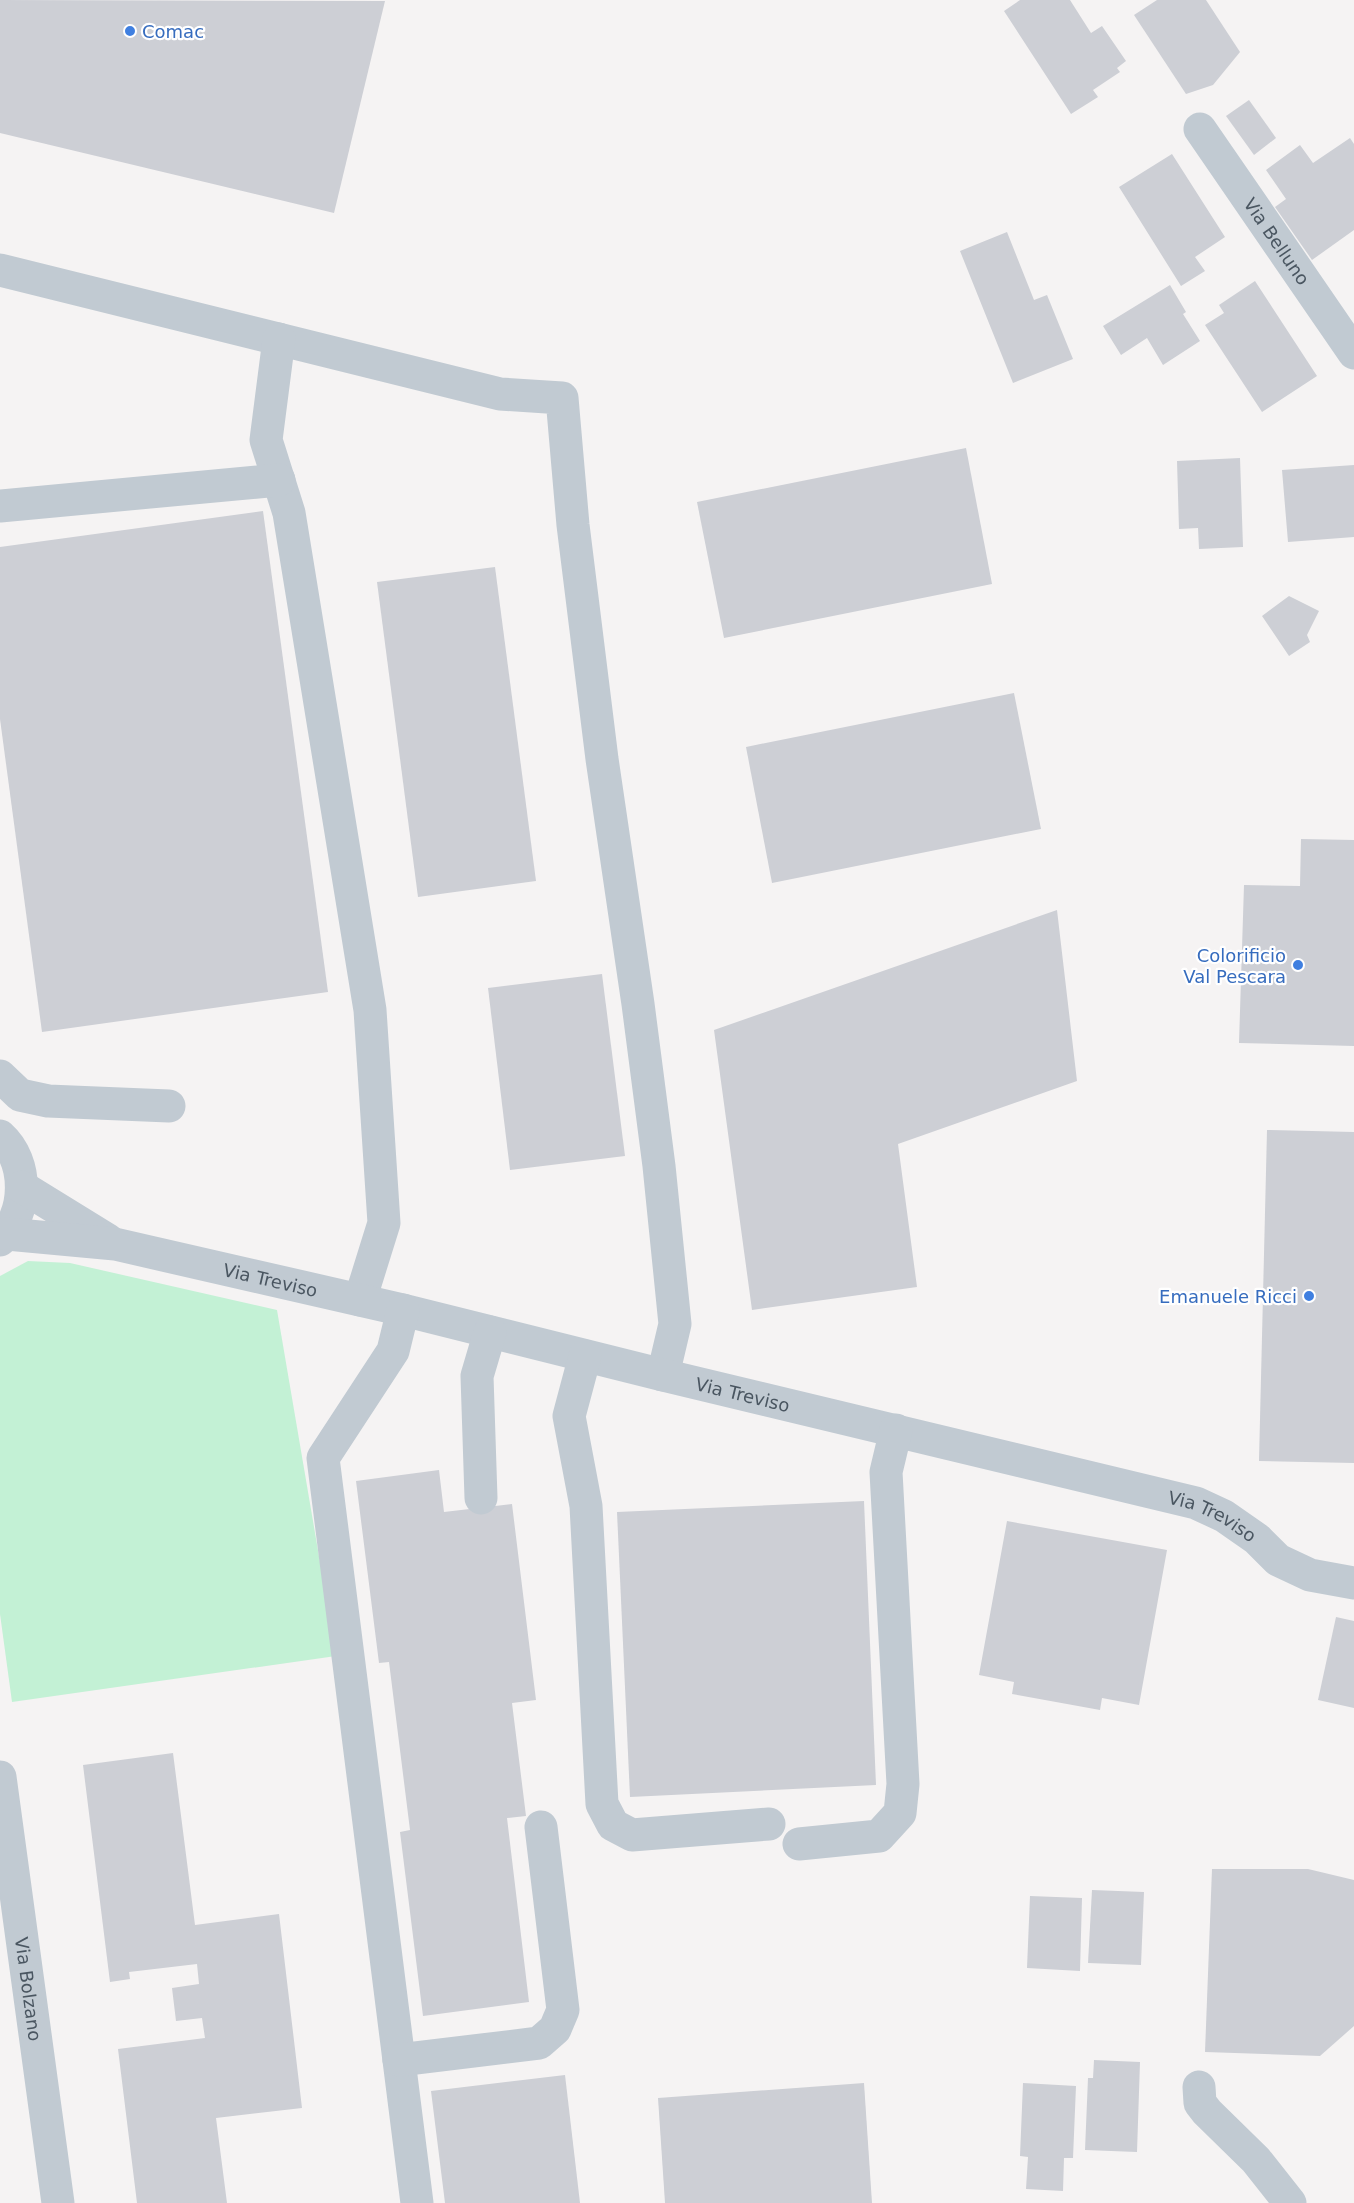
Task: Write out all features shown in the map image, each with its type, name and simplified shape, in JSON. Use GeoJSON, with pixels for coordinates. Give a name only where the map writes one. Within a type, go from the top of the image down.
{"type":"FeatureCollection","features":[{"type":"Feature","properties":{"kind":"street","name":"Via Belluno"},"geometry":{"type":"LineString","coordinates":[[1200,129],[1354,353]]}},
{"type":"Feature","properties":{"kind":"street"},"geometry":{"type":"LineString","coordinates":[[0,270],[500,394],[562,398],[573,525],[602,759],[659,1166],[675,1324],[663,1375]]}},
{"type":"Feature","properties":{"kind":"street"},"geometry":{"type":"LineString","coordinates":[[279,339],[266,440],[290,513],[370,1010],[384,1223],[360,1300]]}},
{"type":"Feature","properties":{"kind":"street"},"geometry":{"type":"LineString","coordinates":[[0,506],[279,480]]}},
{"type":"Feature","properties":{"kind":"street"},"geometry":{"type":"LineString","coordinates":[[0,1076],[20,1095],[48,1101],[169,1106]]}},
{"type":"Feature","properties":{"kind":"street"},"geometry":{"type":"LineString","coordinates":[[0,1136],[6,1141],[18,1163],[22,1187],[18,1212],[3,1237]]}},
{"type":"Feature","properties":{"kind":"street","name":"Via Treviso"},"geometry":{"type":"LineString","coordinates":[[22,1187],[115,1244]]}},
{"type":"Feature","properties":{"kind":"street","name":"Via Treviso"},"geometry":{"type":"LineString","coordinates":[[3,1237],[115,1244],[403,1310],[1196,1503],[1224,1516],[1257,1539],[1278,1560],[1310,1575],[1354,1583]]}},
{"type":"Feature","properties":{"kind":"street"},"geometry":{"type":"LineString","coordinates":[[403,1310],[393,1351],[324,1458],[417,2203]]}},
{"type":"Feature","properties":{"kind":"street"},"geometry":{"type":"LineString","coordinates":[[481,1498],[477,1376],[490,1332]]}},
{"type":"Feature","properties":{"kind":"street"},"geometry":{"type":"LineString","coordinates":[[585,1356],[569,1416],[586,1506],[602,1804],[613,1825],[632,1835],[769,1824]]}},
{"type":"Feature","properties":{"kind":"street"},"geometry":{"type":"LineString","coordinates":[[799,1844],[879,1836],[900,1813],[903,1784],[886,1472],[896,1430]]}},
{"type":"Feature","properties":{"kind":"street","name":"Via Bolzano"},"geometry":{"type":"LineString","coordinates":[[0,1777],[58,2203]]}},
{"type":"Feature","properties":{"kind":"street"},"geometry":{"type":"LineString","coordinates":[[399,2060],[539,2043],[555,2029],[563,2010],[540,1827]]}},
{"type":"Feature","properties":{"kind":"street"},"geometry":{"type":"LineString","coordinates":[[1199,2087],[1200,2103],[1207,2112],[1256,2160],[1290,2203]]}},
{"type":"Feature","properties":{"kind":"green space"},"geometry":{"type":"Polygon","coordinates":[[[28,1261],[70,1263],[277,1310],[336,1656],[12,1702],[0,1614],[0,1276],[28,1261]]]}},
{"type":"Feature","properties":{"kind":"building"},"geometry":{"type":"Polygon","coordinates":[[[0,0],[385,1],[334,213],[0,133],[0,0]]]}},
{"type":"Feature","properties":{"kind":"building"},"geometry":{"type":"Polygon","coordinates":[[[1020,0],[1070,0],[1091,33],[1102,26],[1126,61],[1117,68],[1120,72],[1093,90],[1098,97],[1071,114],[1004,11],[1020,0]]]}},
{"type":"Feature","properties":{"kind":"building"},"geometry":{"type":"Polygon","coordinates":[[[1157,0],[1206,0],[1240,52],[1213,85],[1186,94],[1134,15],[1157,0]]]}},
{"type":"Feature","properties":{"kind":"building"},"geometry":{"type":"Polygon","coordinates":[[[1249,100],[1276,138],[1254,155],[1226,116],[1249,100]]]}},
{"type":"Feature","properties":{"kind":"building"},"geometry":{"type":"Polygon","coordinates":[[[1350,138],[1354,144],[1354,230],[1312,260],[1275,207],[1286,199],[1266,170],[1300,145],[1313,163],[1350,138]]]}},
{"type":"Feature","properties":{"kind":"building"},"geometry":{"type":"Polygon","coordinates":[[[1172,154],[1225,237],[1195,257],[1205,271],[1181,286],[1119,187],[1172,154]]]}},
{"type":"Feature","properties":{"kind":"building"},"geometry":{"type":"Polygon","coordinates":[[[1007,232],[1034,300],[1047,295],[1073,359],[1013,383],[960,251],[1007,232]]]}},
{"type":"Feature","properties":{"kind":"building"},"geometry":{"type":"Polygon","coordinates":[[[1255,281],[1317,376],[1262,412],[1205,325],[1224,313],[1219,305],[1255,281]]]}},
{"type":"Feature","properties":{"kind":"building"},"geometry":{"type":"Polygon","coordinates":[[[1170,285],[1186,312],[1183,314],[1200,341],[1163,365],[1147,338],[1121,355],[1103,326],[1170,285]]]}},
{"type":"Feature","properties":{"kind":"building"},"geometry":{"type":"Polygon","coordinates":[[[966,448],[992,584],[724,638],[697,502],[966,448]]]}},
{"type":"Feature","properties":{"kind":"building"},"geometry":{"type":"Polygon","coordinates":[[[1240,458],[1243,547],[1199,549],[1198,528],[1179,529],[1177,461],[1240,458]]]}},
{"type":"Feature","properties":{"kind":"building"},"geometry":{"type":"Polygon","coordinates":[[[1354,465],[1354,537],[1288,542],[1282,470],[1354,465]]]}},
{"type":"Feature","properties":{"kind":"building"},"geometry":{"type":"Polygon","coordinates":[[[263,511],[328,992],[42,1032],[0,719],[0,547],[263,511]]]}},
{"type":"Feature","properties":{"kind":"building"},"geometry":{"type":"Polygon","coordinates":[[[495,567],[536,881],[418,897],[377,582],[495,567]]]}},
{"type":"Feature","properties":{"kind":"building"},"geometry":{"type":"Polygon","coordinates":[[[1289,596],[1319,611],[1307,635],[1310,642],[1289,656],[1262,616],[1289,596]]]}},
{"type":"Feature","properties":{"kind":"building"},"geometry":{"type":"Polygon","coordinates":[[[1014,693],[1041,829],[772,883],[746,747],[1014,693]]]}},
{"type":"Feature","properties":{"kind":"building","name":"Colorificio Val Pescara"},"geometry":{"type":"Polygon","coordinates":[[[1301,839],[1354,840],[1354,1046],[1239,1043],[1244,885],[1300,886],[1301,839]]]}},
{"type":"Feature","properties":{"kind":"building"},"geometry":{"type":"Polygon","coordinates":[[[1057,910],[1077,1081],[898,1144],[917,1287],[752,1310],[714,1030],[1057,910]]]}},
{"type":"Feature","properties":{"kind":"building"},"geometry":{"type":"Polygon","coordinates":[[[602,974],[625,1156],[510,1170],[488,988],[602,974]]]}},
{"type":"Feature","properties":{"kind":"building","name":"Emanuele Ricci"},"geometry":{"type":"Polygon","coordinates":[[[1267,1130],[1354,1132],[1354,1463],[1259,1461],[1267,1130]]]}},
{"type":"Feature","properties":{"kind":"building"},"geometry":{"type":"Polygon","coordinates":[[[439,1470],[444,1512],[512,1504],[536,1700],[512,1703],[526,1816],[507,1818],[529,2002],[423,2016],[400,1832],[410,1830],[389,1662],[379,1663],[356,1481],[439,1470]]]}},
{"type":"Feature","properties":{"kind":"building"},"geometry":{"type":"Polygon","coordinates":[[[864,1501],[876,1785],[630,1797],[617,1512],[864,1501]]]}},
{"type":"Feature","properties":{"kind":"building"},"geometry":{"type":"Polygon","coordinates":[[[1007,1521],[1167,1550],[1139,1705],[1102,1698],[1100,1710],[1012,1694],[1014,1682],[979,1675],[1007,1521]]]}},
{"type":"Feature","properties":{"kind":"building"},"geometry":{"type":"Polygon","coordinates":[[[1336,1617],[1354,1621],[1354,1708],[1318,1700],[1336,1617]]]}},
{"type":"Feature","properties":{"kind":"building"},"geometry":{"type":"Polygon","coordinates":[[[173,1753],[195,1925],[279,1914],[302,2108],[216,2118],[227,2203],[137,2203],[118,2049],[205,2038],[202,2018],[176,2021],[172,1988],[199,1984],[197,1964],[129,1972],[130,1979],[110,1982],[83,1765],[173,1753]]]}},
{"type":"Feature","properties":{"kind":"building"},"geometry":{"type":"Polygon","coordinates":[[[1212,1869],[1308,1869],[1354,1880],[1354,2026],[1320,2056],[1205,2052],[1212,1869]]]}},
{"type":"Feature","properties":{"kind":"building"},"geometry":{"type":"Polygon","coordinates":[[[1092,1890],[1144,1892],[1141,1965],[1088,1963],[1092,1890]]]}},
{"type":"Feature","properties":{"kind":"building"},"geometry":{"type":"Polygon","coordinates":[[[1030,1896],[1082,1898],[1080,1971],[1027,1968],[1030,1896]]]}},
{"type":"Feature","properties":{"kind":"building"},"geometry":{"type":"Polygon","coordinates":[[[1094,2060],[1140,2062],[1137,2152],[1085,2150],[1088,2078],[1093,2078],[1094,2060]]]}},
{"type":"Feature","properties":{"kind":"building"},"geometry":{"type":"Polygon","coordinates":[[[565,2075],[580,2203],[445,2203],[431,2091],[565,2075]]]}},
{"type":"Feature","properties":{"kind":"building"},"geometry":{"type":"Polygon","coordinates":[[[864,2083],[872,2203],[665,2203],[658,2098],[864,2083]]]}},
{"type":"Feature","properties":{"kind":"building"},"geometry":{"type":"Polygon","coordinates":[[[1023,2083],[1076,2086],[1073,2158],[1064,2158],[1063,2191],[1026,2189],[1028,2157],[1020,2156],[1023,2083]]]}},
{"type":"Feature","properties":{"kind":"place","name":"Comac"},"geometry":{"type":"Point","coordinates":[130,31]}},
{"type":"Feature","properties":{"kind":"place","name":"Colorificio Val Pescara"},"geometry":{"type":"Point","coordinates":[1298,965]}},
{"type":"Feature","properties":{"kind":"place","name":"Emanuele Ricci"},"geometry":{"type":"Point","coordinates":[1309,1296]}}]}
